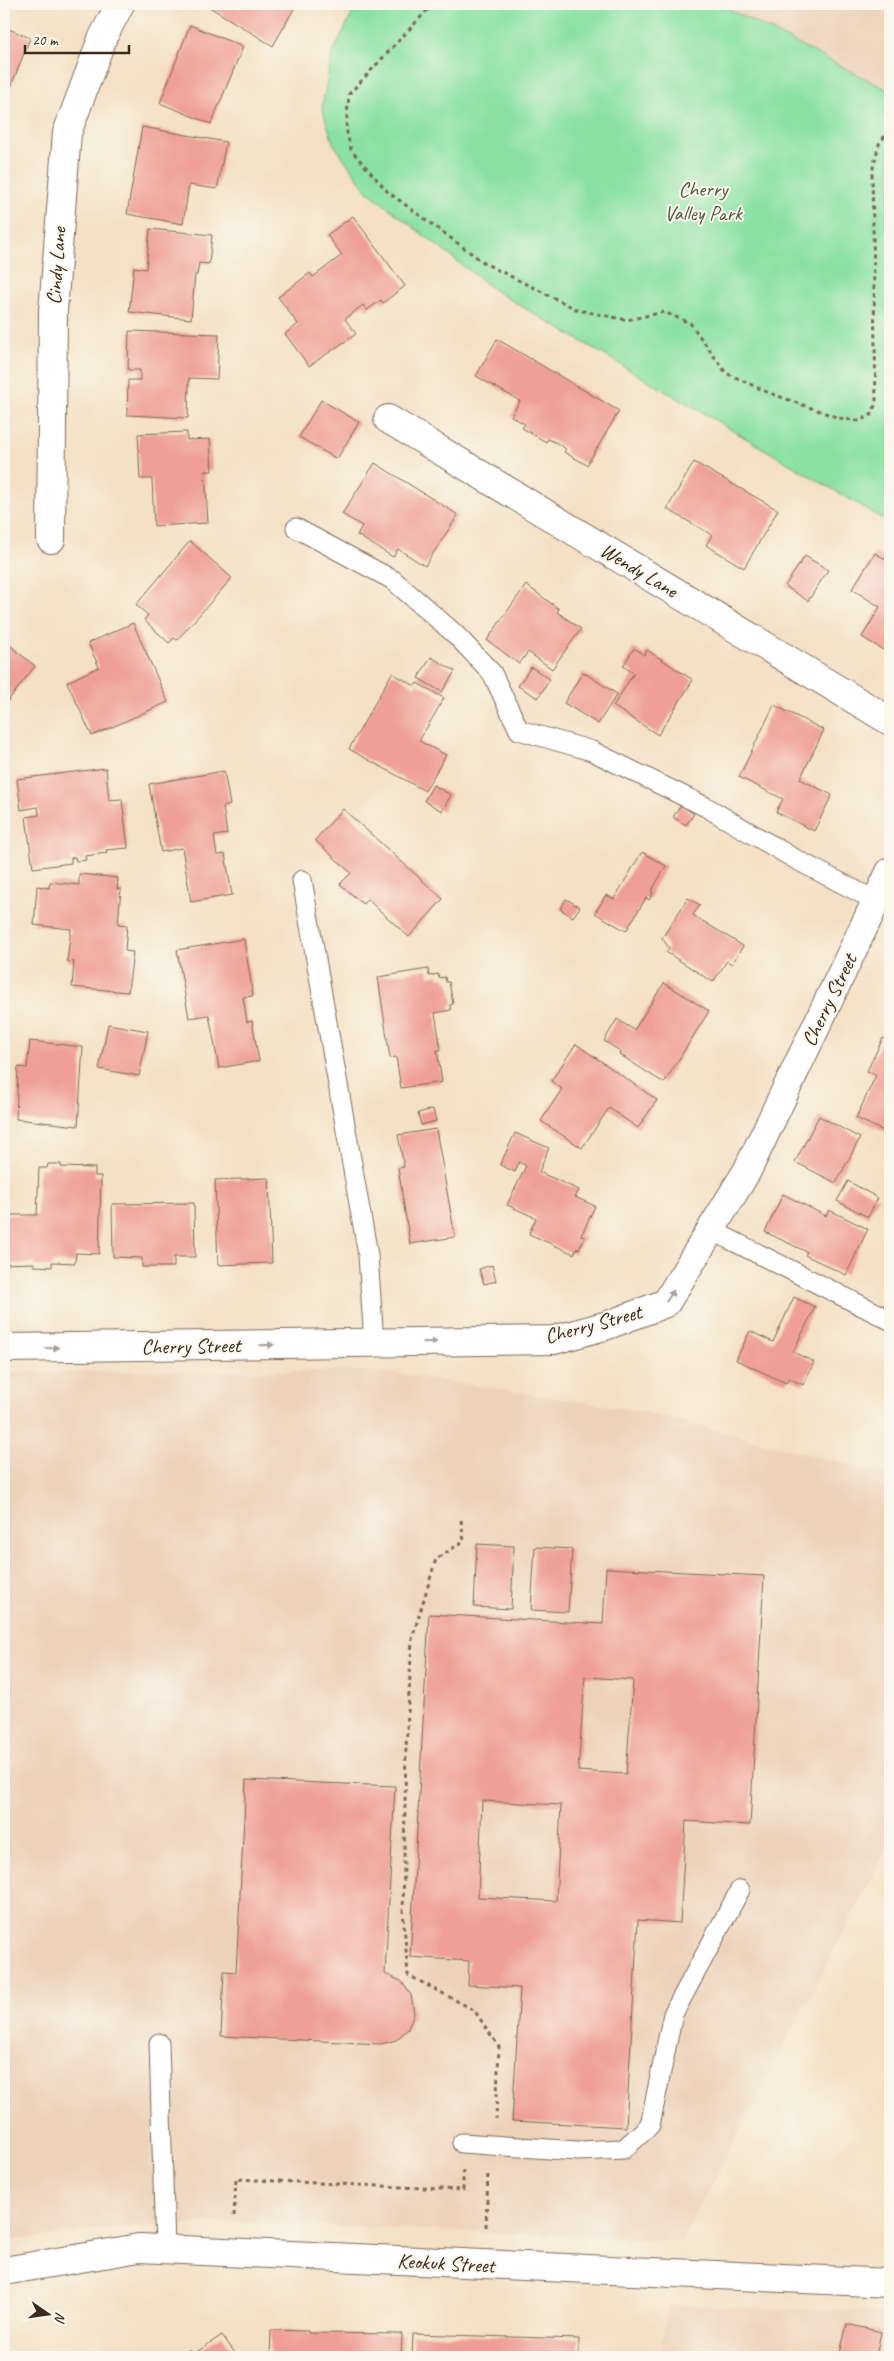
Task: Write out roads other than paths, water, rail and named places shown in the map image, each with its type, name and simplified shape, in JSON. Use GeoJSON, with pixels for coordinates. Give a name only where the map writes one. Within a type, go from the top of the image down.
{"type":"FeatureCollection","features":[{"type":"Feature","properties":{"kind":"street","name":"Cindy Lane"},"geometry":{"type":"LineString","coordinates":[[51,539],[52,311],[67,133],[102,39],[120,4]]}},
{"type":"Feature","properties":{"kind":"street","name":"Wendy Lane"},"geometry":{"type":"LineString","coordinates":[[388,419],[890,721]]}},
{"type":"Feature","properties":{"kind":"street","name":"Cherry Street"},"geometry":{"type":"LineString","coordinates":[[4,1348],[554,1340],[608,1325],[666,1303],[747,1171],[890,872]]}},
{"type":"Feature","properties":{"kind":"street","name":"Keokuk Street"},"geometry":{"type":"LineString","coordinates":[[4,2271],[139,2248],[890,2283]]}},
{"type":"Feature","properties":{"kind":"lane"},"geometry":{"type":"LineString","coordinates":[[296,528],[393,580],[455,634],[492,673],[519,730],[592,751],[706,807],[795,859],[876,901]]}},
{"type":"Feature","properties":{"kind":"lane"},"geometry":{"type":"LineString","coordinates":[[302,880],[368,1255],[374,1343]]}},
{"type":"Feature","properties":{"kind":"lane"},"geometry":{"type":"LineString","coordinates":[[710,1230],[890,1320]]}},
{"type":"Feature","properties":{"kind":"lane"},"geometry":{"type":"LineString","coordinates":[[462,2143],[578,2152],[624,2149],[650,2125],[673,2014],[740,1890]]}},
{"type":"Feature","properties":{"kind":"lane"},"geometry":{"type":"LineString","coordinates":[[159,2043],[165,2249]]}},
{"type":"Feature","properties":{"kind":"park label","name":"Cherry Valley Park"},"geometry":{"type":"Point","coordinates":[703,201]}}]}
